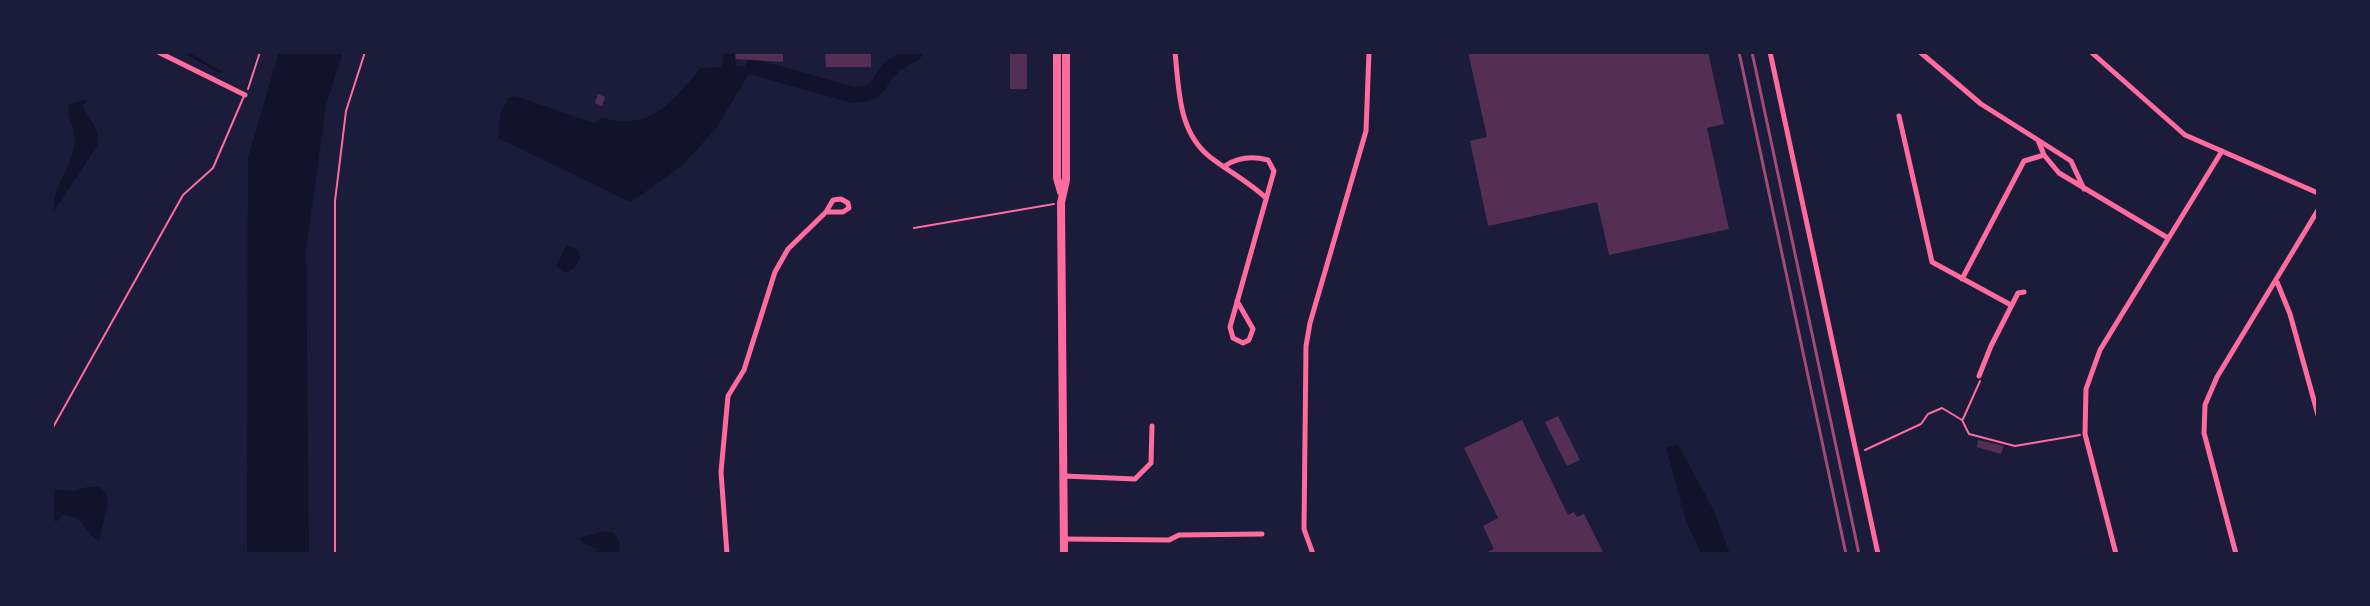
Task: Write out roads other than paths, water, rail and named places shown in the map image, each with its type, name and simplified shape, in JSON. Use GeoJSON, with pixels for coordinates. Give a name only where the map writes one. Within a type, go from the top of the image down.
{"type":"FeatureCollection","features":[{"type":"Feature","properties":{"kind":"main road"},"geometry":{"type":"LineString","coordinates":[[1057,52],[1064,554]]}},
{"type":"Feature","properties":{"kind":"main road"},"geometry":{"type":"LineString","coordinates":[[1061,200],[1066,180],[1066,52]]}},
{"type":"Feature","properties":{"kind":"street"},"geometry":{"type":"LineString","coordinates":[[158,52],[245,95]]}},
{"type":"Feature","properties":{"kind":"street"},"geometry":{"type":"LineString","coordinates":[[1175,52],[1186,126],[1194,140],[1208,156],[1266,198]]}},
{"type":"Feature","properties":{"kind":"street"},"geometry":{"type":"LineString","coordinates":[[1313,554],[1304,529],[1306,346],[1366,131],[1369,52]]}},
{"type":"Feature","properties":{"kind":"street"},"geometry":{"type":"LineString","coordinates":[[1770,52],[1878,554]]}},
{"type":"Feature","properties":{"kind":"street"},"geometry":{"type":"LineString","coordinates":[[1920,52],[1980,104],[2071,161],[2084,190]]}},
{"type":"Feature","properties":{"kind":"street"},"geometry":{"type":"LineString","coordinates":[[2091,52],[2185,135],[2318,193]]}},
{"type":"Feature","properties":{"kind":"street"},"geometry":{"type":"LineString","coordinates":[[1899,116],[1932,262],[2011,305]]}},
{"type":"Feature","properties":{"kind":"street"},"geometry":{"type":"LineString","coordinates":[[2038,140],[2044,155],[2059,173],[2168,238]]}},
{"type":"Feature","properties":{"kind":"street"},"geometry":{"type":"LineString","coordinates":[[2116,554],[2085,434],[2086,389],[2096,360],[2222,151]]}},
{"type":"Feature","properties":{"kind":"street"},"geometry":{"type":"LineString","coordinates":[[1962,279],[2024,161],[2044,155]]}},
{"type":"Feature","properties":{"kind":"street"},"geometry":{"type":"LineString","coordinates":[[1225,166],[1236,159],[1258,158],[1268,160],[1274,171],[1237,301],[1230,334],[1234,340],[1243,343],[1249,340],[1253,329],[1237,301]]}},
{"type":"Feature","properties":{"kind":"street"},"geometry":{"type":"LineString","coordinates":[[2236,554],[2207,446],[2203,417],[2209,392],[2217,377],[2318,210]]}},
{"type":"Feature","properties":{"kind":"street"},"geometry":{"type":"LineString","coordinates":[[727,554],[721,472],[728,396],[744,370],[775,272],[788,249],[826,212]]}},
{"type":"Feature","properties":{"kind":"street"},"geometry":{"type":"LineString","coordinates":[[2308,229],[2318,224]]}},
{"type":"Feature","properties":{"kind":"street"},"geometry":{"type":"LineString","coordinates":[[2277,281],[2290,314],[2318,415]]}},
{"type":"Feature","properties":{"kind":"street"},"geometry":{"type":"LineString","coordinates":[[1979,376],[2011,305],[2018,293],[2024,292]]}},
{"type":"Feature","properties":{"kind":"street"},"geometry":{"type":"LineString","coordinates":[[1064,476],[1135,479],[1151,463],[1152,426]]}},
{"type":"Feature","properties":{"kind":"street"},"geometry":{"type":"LineString","coordinates":[[1064,539],[1169,540],[1179,535],[1262,534]]}},
{"type":"Feature","properties":{"kind":"lane"},"geometry":{"type":"LineString","coordinates":[[335,554],[335,201],[346,111],[365,52]]}},
{"type":"Feature","properties":{"kind":"lane"},"geometry":{"type":"LineString","coordinates":[[52,429],[183,195],[213,168],[245,95]]}},
{"type":"Feature","properties":{"kind":"waterway"},"geometry":{"type":"LineString","coordinates":[[185,52],[220,72]]}},
{"type":"Feature","properties":{"kind":"waterway"},"geometry":{"type":"LineString","coordinates":[[753,67],[854,95],[875,89],[893,66],[915,52]]}},
{"type":"Feature","properties":{"kind":"railway"},"geometry":{"type":"LineString","coordinates":[[1739,52],[1846,554]]}},
{"type":"Feature","properties":{"kind":"railway"},"geometry":{"type":"LineString","coordinates":[[1752,52],[1859,554]]}}]}
